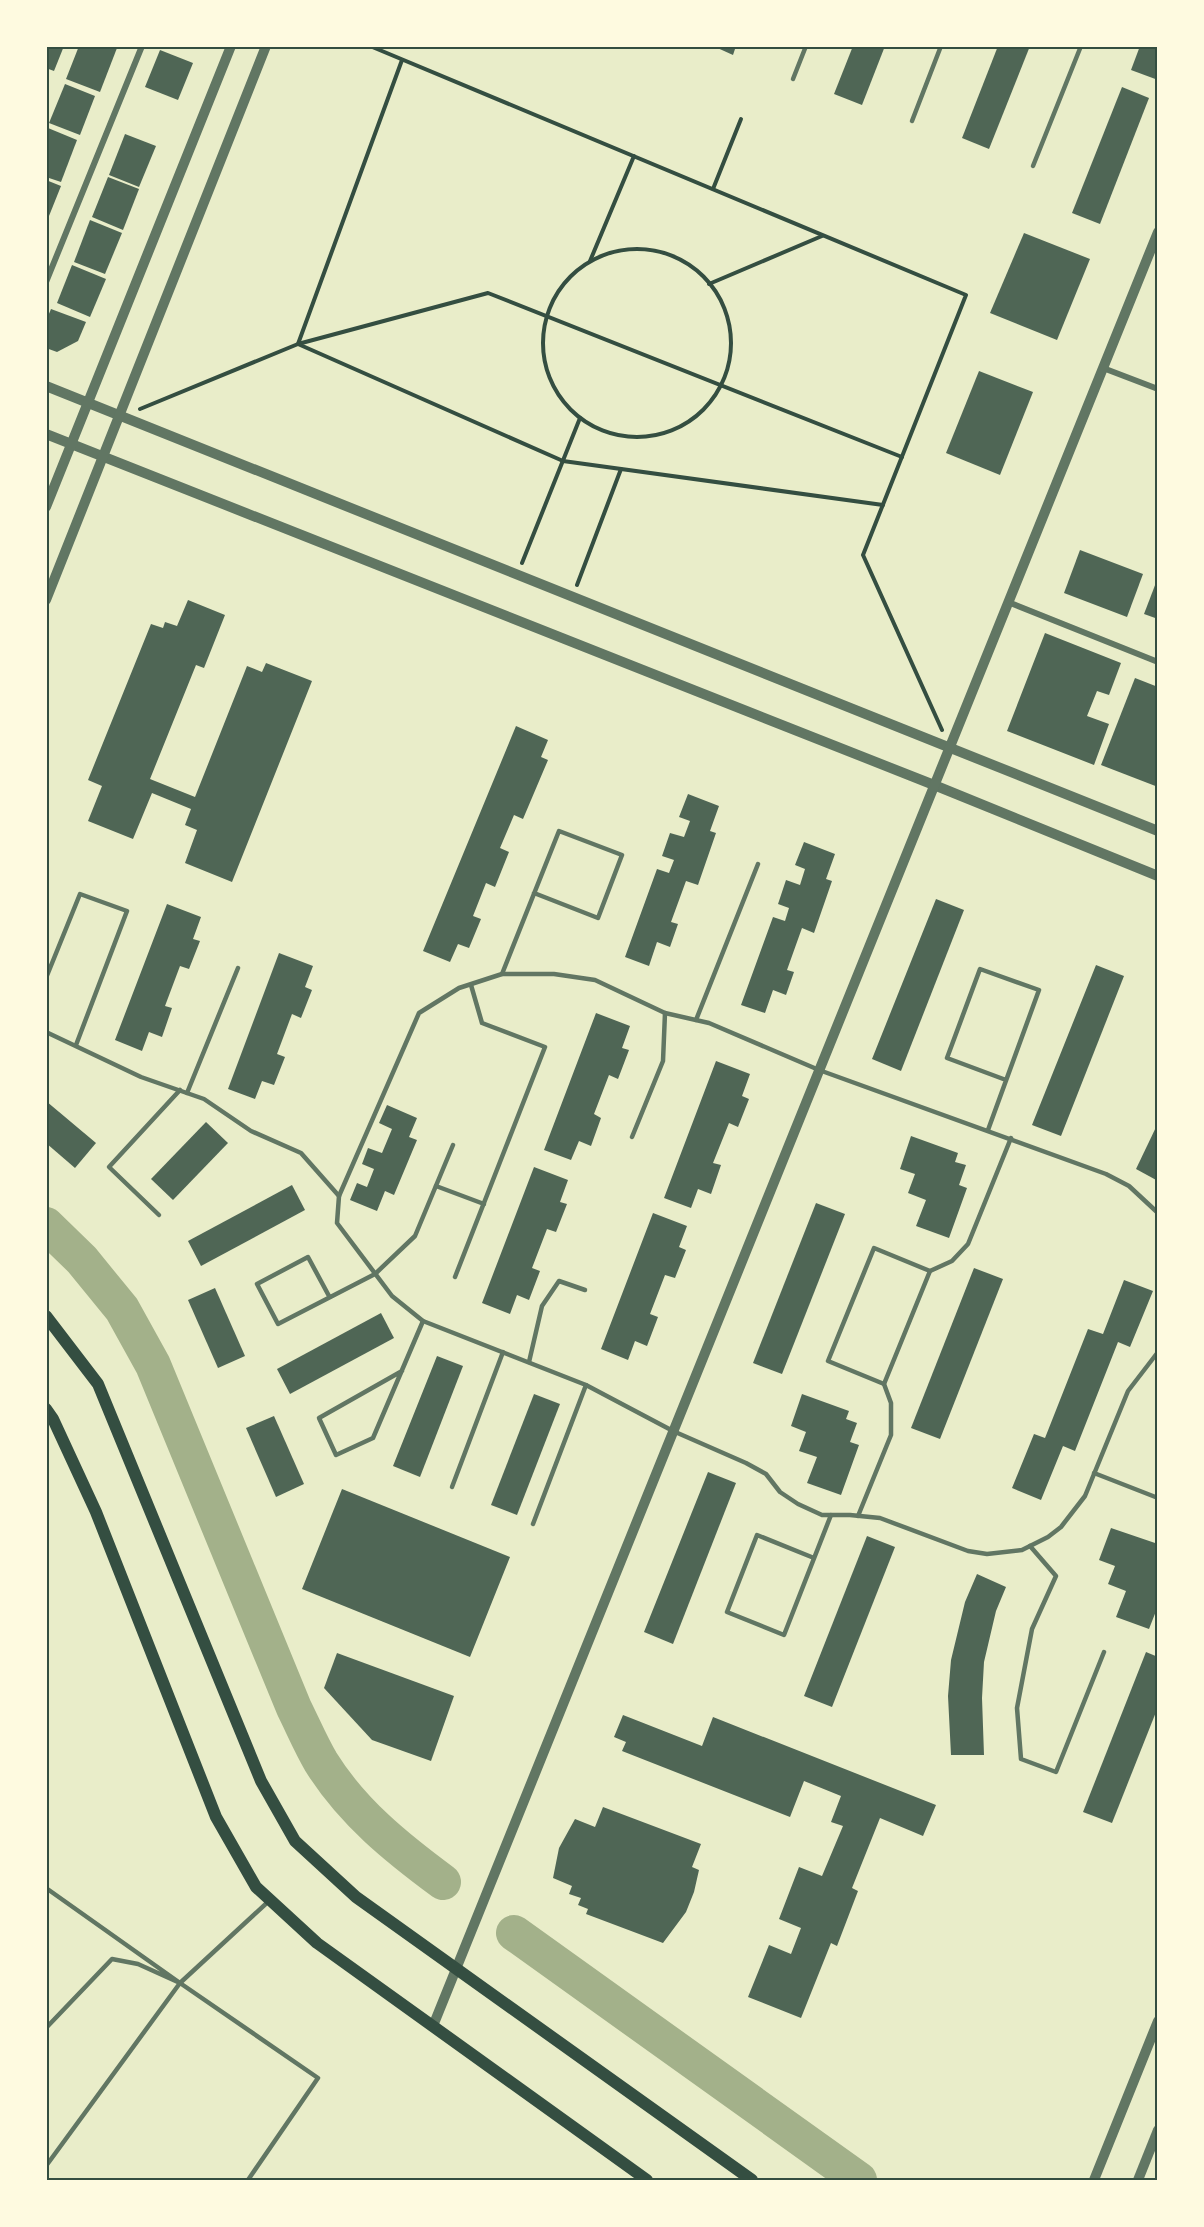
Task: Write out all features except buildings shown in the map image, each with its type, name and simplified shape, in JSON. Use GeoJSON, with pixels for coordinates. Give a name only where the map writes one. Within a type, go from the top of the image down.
{"type":"FeatureCollection","features":[{"type":"Feature","properties":{"kind":"main road"},"geometry":{"type":"LineString","coordinates":[[46,1316],[98,1384],[261,1782],[295,1841],[356,1897],[752,2181]]}},
{"type":"Feature","properties":{"kind":"main road"},"geometry":{"type":"LineString","coordinates":[[46,1409],[53,1419],[96,1512],[216,1817],[256,1887],[316,1943],[647,2181]]}},
{"type":"Feature","properties":{"kind":"street"},"geometry":{"type":"LineString","coordinates":[[46,282],[142,46]]}},
{"type":"Feature","properties":{"kind":"street"},"geometry":{"type":"LineString","coordinates":[[46,507],[231,46]]}},
{"type":"Feature","properties":{"kind":"street"},"geometry":{"type":"LineString","coordinates":[[46,600],[266,46]]}},
{"type":"Feature","properties":{"kind":"street"},"geometry":{"type":"LineString","coordinates":[[433,2026],[1156,239]]}},
{"type":"Feature","properties":{"kind":"street"},"geometry":{"type":"LineString","coordinates":[[1103,368],[1158,389]]}},
{"type":"Feature","properties":{"kind":"street"},"geometry":{"type":"LineString","coordinates":[[46,386],[1158,831]]}},
{"type":"Feature","properties":{"kind":"street"},"geometry":{"type":"LineString","coordinates":[[46,434],[934,785],[1158,876]]}},
{"type":"Feature","properties":{"kind":"street"},"geometry":{"type":"LineString","coordinates":[[1008,602],[1158,662]]}},
{"type":"Feature","properties":{"kind":"street"},"geometry":{"type":"LineString","coordinates":[[1094,2181],[1158,2021]]}},
{"type":"Feature","properties":{"kind":"street"},"geometry":{"type":"LineString","coordinates":[[1138,2181],[1158,2130]]}},
{"type":"Feature","properties":{"kind":"lane"},"geometry":{"type":"LineString","coordinates":[[793,79],[806,46]]}},
{"type":"Feature","properties":{"kind":"lane"},"geometry":{"type":"LineString","coordinates":[[912,121],[941,46]]}},
{"type":"Feature","properties":{"kind":"lane"},"geometry":{"type":"LineString","coordinates":[[1033,166],[1080,46]]}},
{"type":"Feature","properties":{"kind":"lane"},"geometry":{"type":"LineString","coordinates":[[502,974],[534,893],[559,831],[622,855],[598,918],[534,893]]}},
{"type":"Feature","properties":{"kind":"lane"},"geometry":{"type":"LineString","coordinates":[[696,1020],[758,864]]}},
{"type":"Feature","properties":{"kind":"lane"},"geometry":{"type":"LineString","coordinates":[[46,978],[80,894],[127,911],[76,1045]]}},
{"type":"Feature","properties":{"kind":"lane"},"geometry":{"type":"LineString","coordinates":[[187,1093],[238,968]]}},
{"type":"Feature","properties":{"kind":"lane"},"geometry":{"type":"LineString","coordinates":[[988,1130],[1039,990],[980,969],[947,1058],[1006,1080]]}},
{"type":"Feature","properties":{"kind":"lane"},"geometry":{"type":"LineString","coordinates":[[1158,1213],[1129,1186],[1106,1174],[819,1070],[709,1023],[665,1013],[595,980],[554,974],[502,974],[459,988],[419,1013],[339,1196],[337,1223],[392,1296],[423,1321],[586,1385],[673,1431],[766,1474],[780,1492],[798,1504],[822,1515],[858,1515],[880,1518],[968,1551],[987,1554],[1005,1554],[1030,1546],[1048,1537],[1067,1520],[1085,1496],[1128,1391],[1158,1352]]}},
{"type":"Feature","properties":{"kind":"lane"},"geometry":{"type":"LineString","coordinates":[[455,1277],[545,1047],[482,1023],[471,985]]}},
{"type":"Feature","properties":{"kind":"lane"},"geometry":{"type":"LineString","coordinates":[[632,1137],[663,1061],[665,1013]]}},
{"type":"Feature","properties":{"kind":"lane"},"geometry":{"type":"LineString","coordinates":[[46,1032],[141,1077],[204,1099],[251,1131],[301,1153],[339,1196]]}},
{"type":"Feature","properties":{"kind":"lane"},"geometry":{"type":"LineString","coordinates":[[159,1215],[109,1167],[180,1090]]}},
{"type":"Feature","properties":{"kind":"lane"},"geometry":{"type":"LineString","coordinates":[[858,1515],[891,1435],[891,1403],[884,1384],[930,1271],[952,1261],[968,1244],[1011,1138]]}},
{"type":"Feature","properties":{"kind":"lane"},"geometry":{"type":"LineString","coordinates":[[329,1296],[308,1257],[257,1284],[278,1324],[375,1274],[415,1236],[453,1145]]}},
{"type":"Feature","properties":{"kind":"lane"},"geometry":{"type":"LineString","coordinates":[[436,1186],[484,1204]]}},
{"type":"Feature","properties":{"kind":"lane"},"geometry":{"type":"LineString","coordinates":[[884,1384],[828,1361],[840,1330],[874,1248],[930,1271]]}},
{"type":"Feature","properties":{"kind":"lane"},"geometry":{"type":"LineString","coordinates":[[529,1362],[542,1306],[559,1281],[585,1290]]}},
{"type":"Feature","properties":{"kind":"lane"},"geometry":{"type":"LineString","coordinates":[[402,1371],[319,1418],[336,1455],[373,1438],[402,1371],[423,1321]]}},
{"type":"Feature","properties":{"kind":"lane"},"geometry":{"type":"LineString","coordinates":[[452,1487],[503,1352]]}},
{"type":"Feature","properties":{"kind":"lane"},"geometry":{"type":"LineString","coordinates":[[533,1524],[586,1385]]}},
{"type":"Feature","properties":{"kind":"lane"},"geometry":{"type":"LineString","coordinates":[[1094,1473],[1158,1498]]}},
{"type":"Feature","properties":{"kind":"lane"},"geometry":{"type":"LineString","coordinates":[[814,1558],[757,1535],[726,1612],[784,1635],[831,1515]]}},
{"type":"Feature","properties":{"kind":"lane"},"geometry":{"type":"LineString","coordinates":[[1030,1546],[1056,1576],[1032,1629],[1017,1708],[1021,1759],[1056,1772],[1104,1653]]}},
{"type":"Feature","properties":{"kind":"lane"},"geometry":{"type":"LineString","coordinates":[[46,1888],[318,2078],[248,2181]]}},
{"type":"Feature","properties":{"kind":"lane"},"geometry":{"type":"LineString","coordinates":[[46,2166],[180,1983],[270,1900]]}},
{"type":"Feature","properties":{"kind":"lane"},"geometry":{"type":"LineString","coordinates":[[46,2028],[112,1959],[138,1964],[180,1983]]}},
{"type":"Feature","properties":{"kind":"path"},"geometry":{"type":"LineString","coordinates":[[370,46],[966,295],[863,555],[950,747]]}},
{"type":"Feature","properties":{"kind":"path"},"geometry":{"type":"LineString","coordinates":[[298,344],[402,60]]}},
{"type":"Feature","properties":{"kind":"path"},"geometry":{"type":"LineString","coordinates":[[712,189],[741,119]]}},
{"type":"Feature","properties":{"kind":"path"},"geometry":{"type":"LineString","coordinates":[[590,262],[634,156]]}},
{"type":"Feature","properties":{"kind":"path"},"geometry":{"type":"LineString","coordinates":[[710,284],[823,235]]}},
{"type":"Feature","properties":{"kind":"path"},"geometry":{"type":"LineString","coordinates":[[637,248],[668,253],[696,268],[710,284],[717,292],[729,321],[731,353],[721,386],[705,410],[680,428],[650,437],[620,437],[591,426],[567,408],[550,382],[543,353],[547,317],[556,293],[578,269],[605,253],[637,248]]}},
{"type":"Feature","properties":{"kind":"path"},"geometry":{"type":"LineString","coordinates":[[120,417],[298,344],[488,293],[902,457]]}},
{"type":"Feature","properties":{"kind":"path"},"geometry":{"type":"LineString","coordinates":[[298,344],[563,461],[883,505]]}},
{"type":"Feature","properties":{"kind":"path"},"geometry":{"type":"LineString","coordinates":[[518,575],[580,418]]}},
{"type":"Feature","properties":{"kind":"path"},"geometry":{"type":"LineString","coordinates":[[573,597],[621,469]]}},
{"type":"Feature","properties":{"kind":"waterway"},"geometry":{"type":"LineString","coordinates":[[46,1225],[82,1260],[122,1309],[153,1365],[294,1708],[321,1762],[347,1797],[376,1828],[443,1882]]}},
{"type":"Feature","properties":{"kind":"waterway"},"geometry":{"type":"LineString","coordinates":[[514,1933],[859,2180]]}}]}
